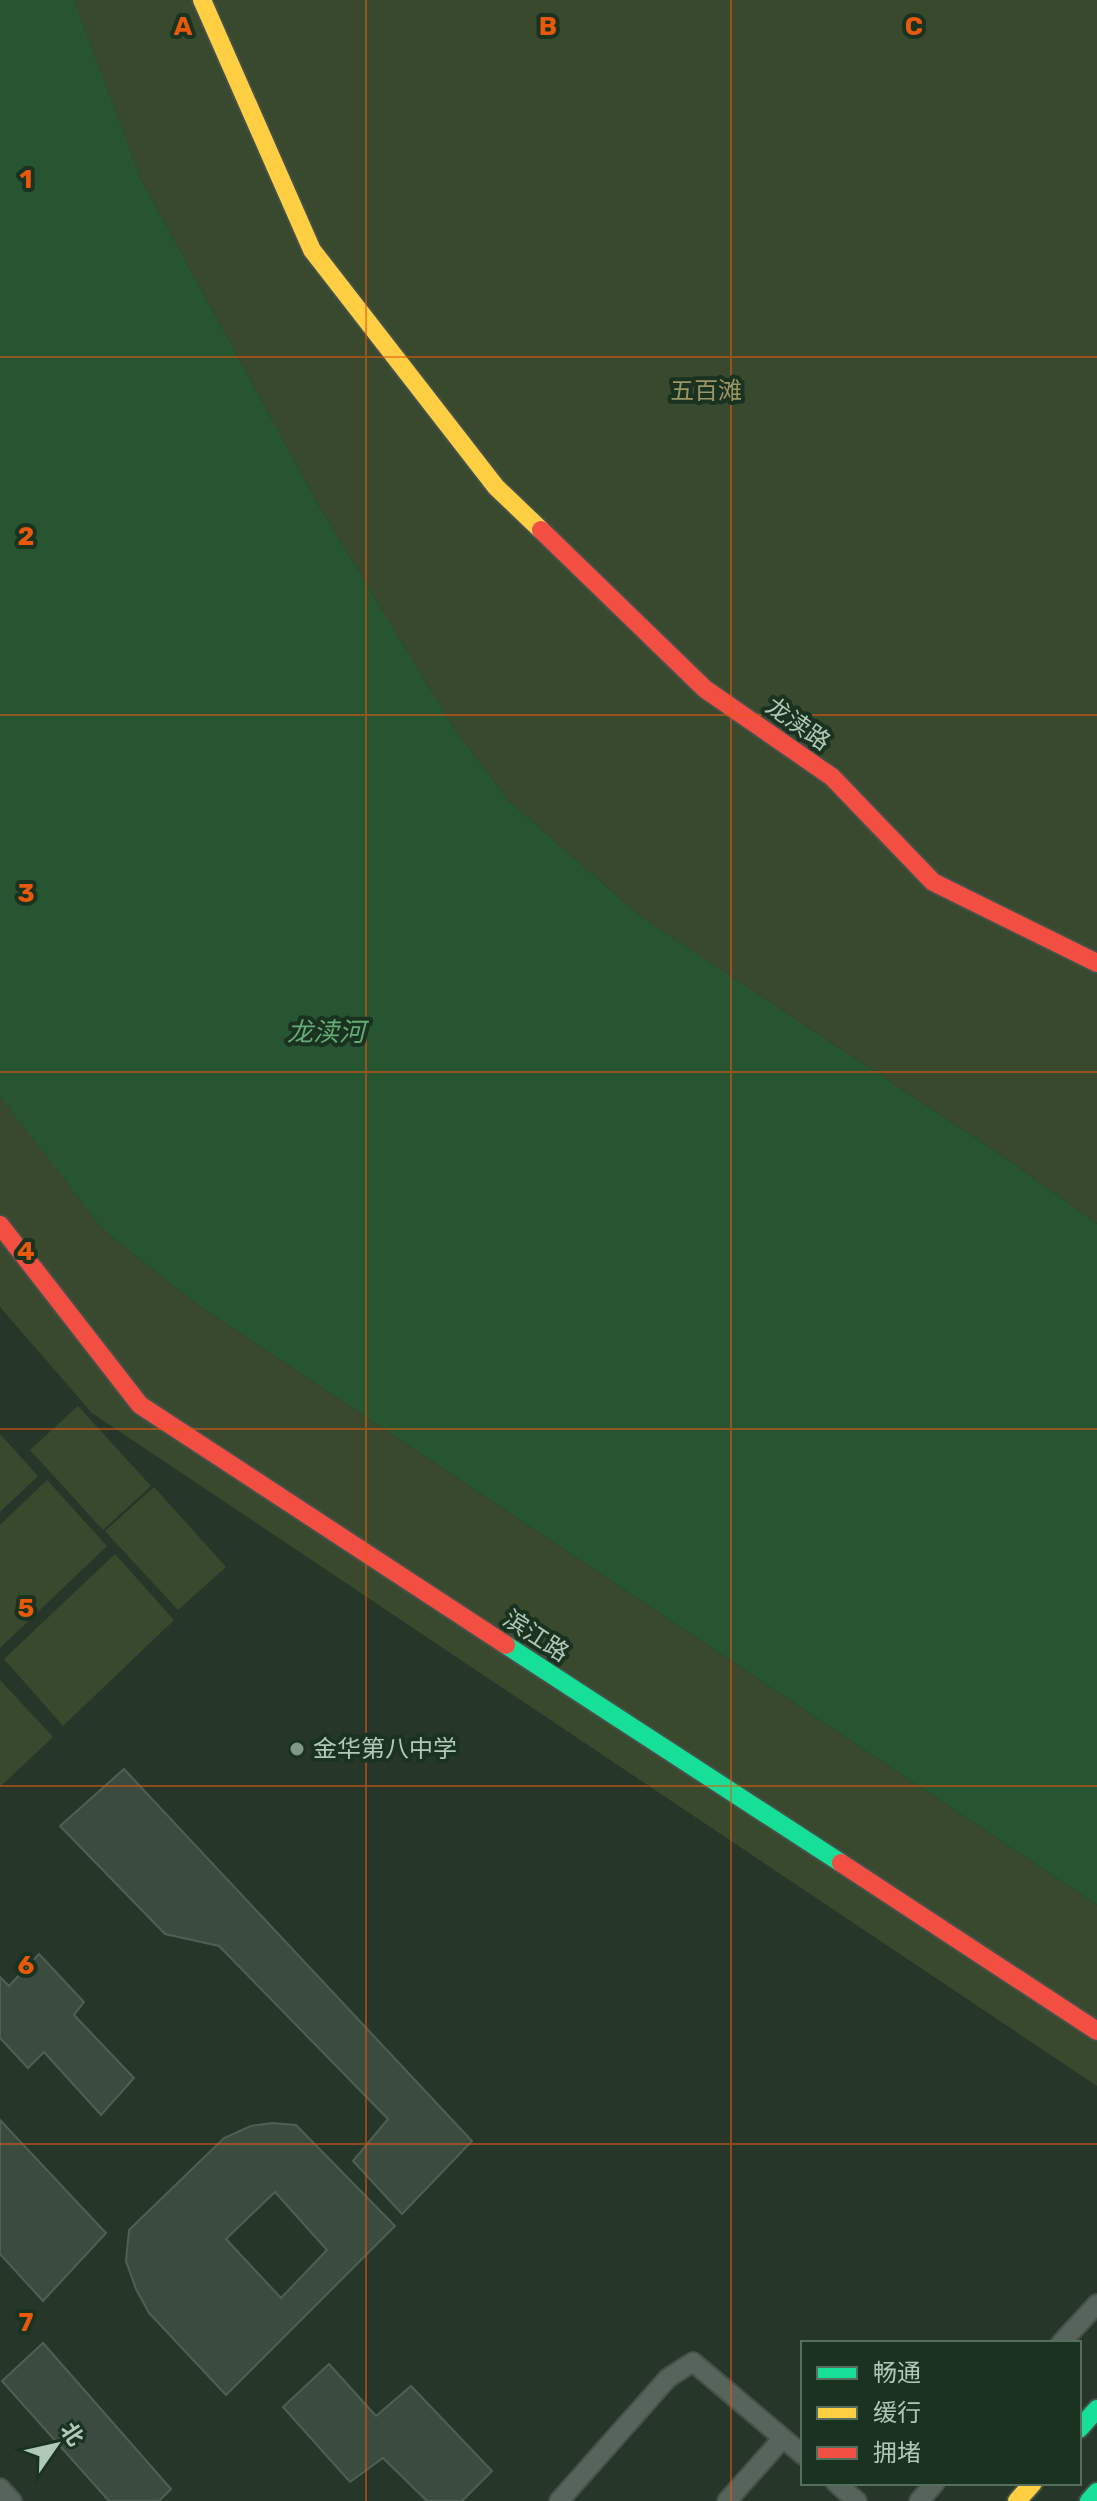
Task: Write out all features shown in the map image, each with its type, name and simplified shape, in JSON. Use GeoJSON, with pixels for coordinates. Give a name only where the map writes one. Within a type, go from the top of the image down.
{"type":"FeatureCollection","features":[{"type":"Feature","properties":{"kind":"street","name":"龙渎路"},"geometry":{"type":"LineString","coordinates":[[202,0],[312,250],[496,487],[705,689],[832,777],[933,882],[1097,963]]}},
{"type":"Feature","properties":{"kind":"street","name":"滨江路"},"geometry":{"type":"LineString","coordinates":[[0,1225],[140,1405],[1097,2031]]}},
{"type":"Feature","properties":{"kind":"street"},"geometry":{"type":"LineString","coordinates":[[1081,2427],[1097,2409]]}},
{"type":"Feature","properties":{"kind":"street"},"geometry":{"type":"LineString","coordinates":[[1017,2501],[1031,2485]]}},
{"type":"Feature","properties":{"kind":"street"},"geometry":{"type":"LineString","coordinates":[[1089,2501],[1097,2492]]}},
{"type":"Feature","properties":{"kind":"lane"},"geometry":{"type":"LineString","coordinates":[[1063,2341],[1097,2304]]}},
{"type":"Feature","properties":{"kind":"lane"},"geometry":{"type":"LineString","coordinates":[[559,2501],[668,2378],[693,2362],[801,2453]]}},
{"type":"Feature","properties":{"kind":"lane"},"geometry":{"type":"LineString","coordinates":[[727,2501],[783,2438]]}},
{"type":"Feature","properties":{"kind":"lane"},"geometry":{"type":"LineString","coordinates":[[838,2485],[857,2501]]}},
{"type":"Feature","properties":{"kind":"lane"},"geometry":{"type":"LineString","coordinates":[[919,2501],[933,2485]]}},
{"type":"Feature","properties":{"kind":"lane"},"geometry":{"type":"LineString","coordinates":[[0,2488],[12,2501]]}},
{"type":"Feature","properties":{"kind":"green space","name":"五百滩"},"geometry":{"type":"Polygon","coordinates":[[[74,0],[1097,0],[1097,1224],[1010,1161],[640,916],[509,801],[453,727],[318,504],[140,177],[74,0]]]}},
{"type":"Feature","properties":{"kind":"green space"},"geometry":{"type":"Polygon","coordinates":[[[0,1094],[103,1230],[198,1305],[1097,1905],[1097,2086],[92,1413],[0,1307],[0,1094]]]}},
{"type":"Feature","properties":{"kind":"green space"},"geometry":{"type":"Polygon","coordinates":[[[78,1406],[151,1486],[103,1530],[30,1450],[78,1406]]]}},
{"type":"Feature","properties":{"kind":"green space"},"geometry":{"type":"Polygon","coordinates":[[[0,1434],[38,1476],[0,1512],[0,1434]]]}},
{"type":"Feature","properties":{"kind":"green space"},"geometry":{"type":"Polygon","coordinates":[[[47,1480],[107,1546],[0,1648],[0,1525],[47,1480]]]}},
{"type":"Feature","properties":{"kind":"green space"},"geometry":{"type":"Polygon","coordinates":[[[154,1487],[226,1567],[178,1610],[105,1531],[154,1487]]]}},
{"type":"Feature","properties":{"kind":"green space"},"geometry":{"type":"Polygon","coordinates":[[[115,1554],[174,1620],[63,1726],[4,1659],[115,1554]]]}},
{"type":"Feature","properties":{"kind":"green space"},"geometry":{"type":"Polygon","coordinates":[[[0,1680],[53,1737],[0,1787],[0,1680]]]}},
{"type":"Feature","properties":{"kind":"water","name":"龙渎河"},"geometry":{"type":"Polygon","coordinates":[[[0,0],[74,0],[140,177],[318,504],[453,727],[509,801],[640,916],[1010,1161],[1097,1224],[1097,1905],[198,1305],[103,1230],[4,1101],[0,1094],[0,0]]]}},
{"type":"Feature","properties":{"kind":"building"},"geometry":{"type":"Polygon","coordinates":[[[124,1769],[472,2141],[402,2214],[353,2161],[388,2119],[219,1946],[165,1934],[60,1826],[124,1769]]]}},
{"type":"Feature","properties":{"kind":"building"},"geometry":{"type":"Polygon","coordinates":[[[39,1954],[84,2002],[74,2015],[134,2078],[101,2115],[44,2052],[28,2068],[0,2038],[0,1977],[9,1986],[39,1954]]]}},
{"type":"Feature","properties":{"kind":"building"},"geometry":{"type":"Polygon","coordinates":[[[0,2120],[106,2233],[43,2301],[0,2254],[0,2120]]]}},
{"type":"Feature","properties":{"kind":"building"},"geometry":{"type":"Polygon","coordinates":[[[272,2123],[296,2125],[395,2226],[226,2395],[149,2313],[126,2261],[129,2230],[224,2138],[251,2126],[272,2123]],[[275,2192],[226,2239],[281,2298],[327,2250],[275,2192]]]}},
{"type":"Feature","properties":{"kind":"building"},"geometry":{"type":"Polygon","coordinates":[[[43,2343],[171,2489],[159,2501],[109,2501],[2,2381],[43,2343]]]}},
{"type":"Feature","properties":{"kind":"building"},"geometry":{"type":"Polygon","coordinates":[[[329,2364],[376,2416],[411,2386],[492,2471],[462,2501],[427,2501],[383,2458],[350,2482],[283,2407],[329,2364]]]}},
{"type":"Feature","properties":{"kind":"traffic: fast"},"geometry":{"type":"LineString","coordinates":[[506,1645],[841,1863]]}},
{"type":"Feature","properties":{"kind":"traffic: fast"},"geometry":{"type":"LineString","coordinates":[[1081,2427],[1097,2409]]}},
{"type":"Feature","properties":{"kind":"traffic: fast"},"geometry":{"type":"LineString","coordinates":[[1089,2501],[1097,2492]]}},
{"type":"Feature","properties":{"kind":"traffic: slow"},"geometry":{"type":"LineString","coordinates":[[202,0],[312,250],[496,487],[541,530]]}},
{"type":"Feature","properties":{"kind":"traffic: slow"},"geometry":{"type":"LineString","coordinates":[[1017,2501],[1031,2485]]}},
{"type":"Feature","properties":{"kind":"traffic: jam"},"geometry":{"type":"LineString","coordinates":[[541,530],[705,689],[832,777],[933,882],[1097,963]]}},
{"type":"Feature","properties":{"kind":"traffic: jam"},"geometry":{"type":"LineString","coordinates":[[0,1225],[140,1405],[506,1645]]}},
{"type":"Feature","properties":{"kind":"traffic: jam"},"geometry":{"type":"LineString","coordinates":[[841,1863],[1097,2031]]}},
{"type":"Feature","properties":{"kind":"place","name":"金华第八中学"},"geometry":{"type":"Point","coordinates":[297,1749]}}]}
